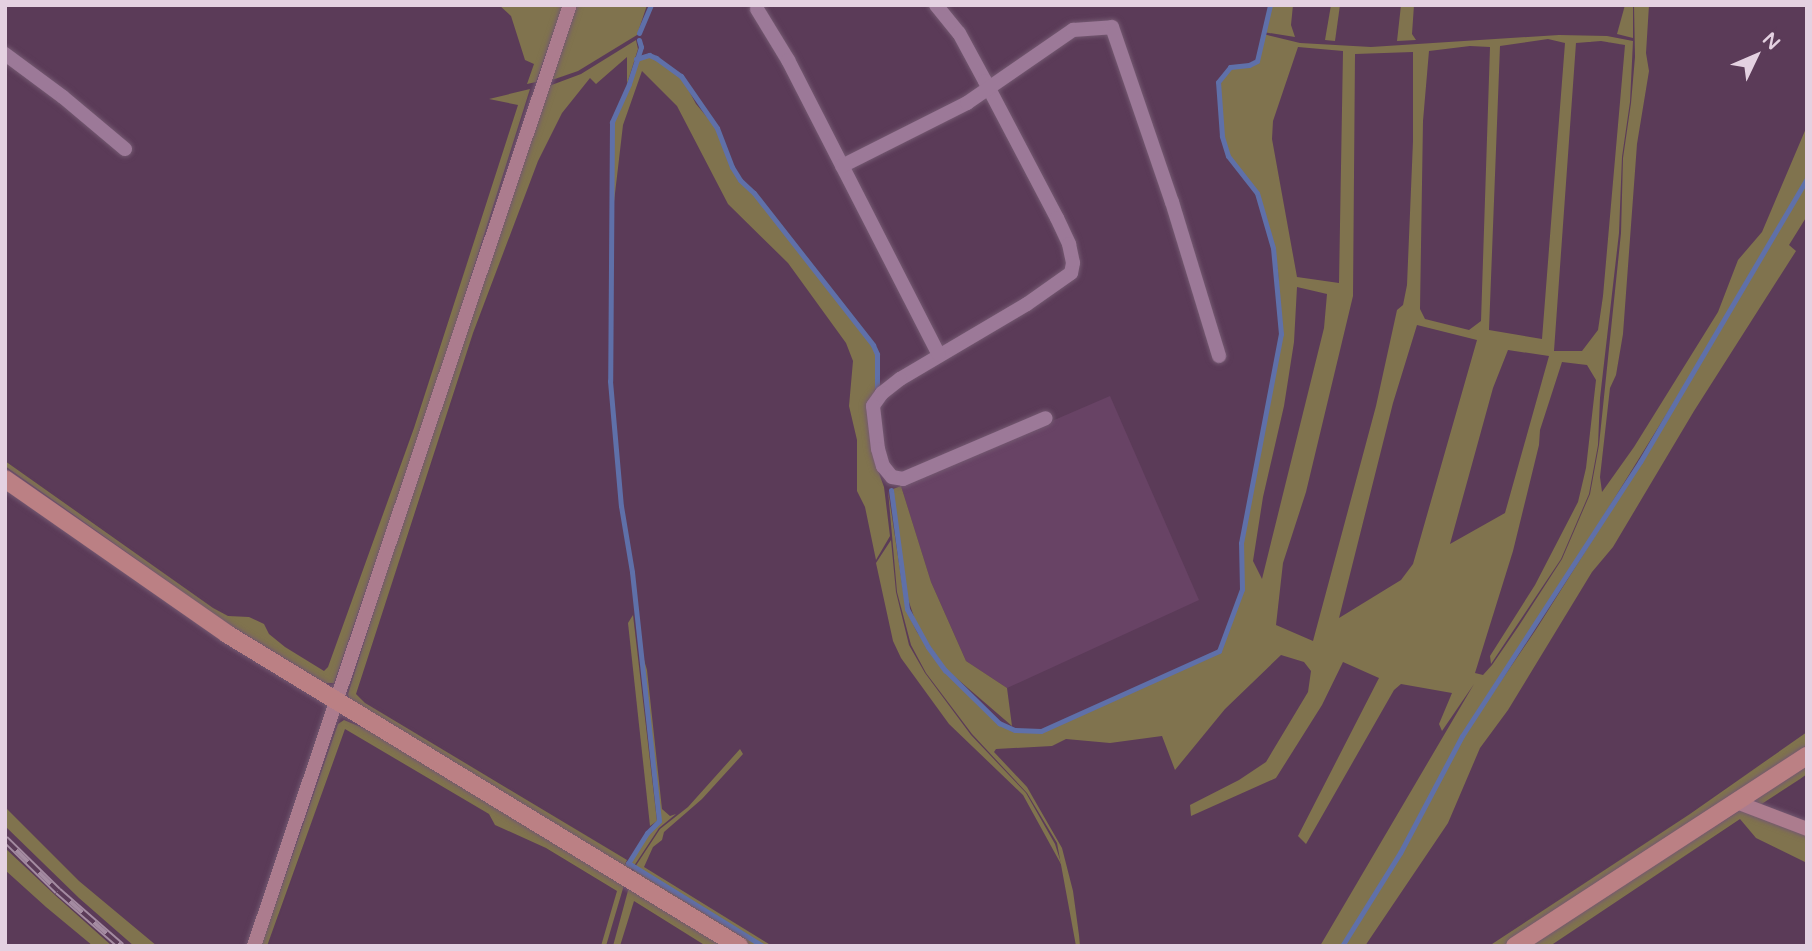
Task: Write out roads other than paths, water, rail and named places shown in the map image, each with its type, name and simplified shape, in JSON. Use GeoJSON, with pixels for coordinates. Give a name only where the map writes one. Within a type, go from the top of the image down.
{"type":"FeatureCollection","features":[{"type":"Feature","properties":{"kind":"main road"},"geometry":{"type":"LineString","coordinates":[[254,946],[570,5]]}},
{"type":"Feature","properties":{"kind":"main road"},"geometry":{"type":"LineString","coordinates":[[5,479],[227,634],[739,946]]}},
{"type":"Feature","properties":{"kind":"main road"},"geometry":{"type":"LineString","coordinates":[[1515,946],[1807,756]]}},
{"type":"Feature","properties":{"kind":"main road"},"geometry":{"type":"LineString","coordinates":[[1738,803],[1807,829]]}},
{"type":"Feature","properties":{"kind":"street"},"geometry":{"type":"LineString","coordinates":[[936,5],[959,33],[1058,218],[1069,244],[1073,263],[1070,273],[1027,304],[900,379],[883,393],[873,406],[878,449],[883,466],[892,477],[903,479],[1046,418]]}},
{"type":"Feature","properties":{"kind":"street"},"geometry":{"type":"LineString","coordinates":[[757,9],[842,166],[939,355]]}},
{"type":"Feature","properties":{"kind":"street"},"geometry":{"type":"LineString","coordinates":[[842,166],[967,103],[988,87],[1042,55],[1073,30],[1112,27],[1172,202],[1219,356]]}},
{"type":"Feature","properties":{"kind":"street"},"geometry":{"type":"LineString","coordinates":[[5,54],[63,97],[125,149]]}},
{"type":"Feature","properties":{"kind":"waterway"},"geometry":{"type":"LineString","coordinates":[[639,33],[651,5]]}},
{"type":"Feature","properties":{"kind":"waterway"},"geometry":{"type":"LineString","coordinates":[[891,490],[907,609],[928,647],[945,670],[999,723],[1015,730],[1041,731],[1219,651],[1242,589],[1241,543],[1281,334],[1273,248],[1257,193],[1228,156],[1222,136],[1218,82],[1230,67],[1249,65],[1257,61],[1270,5]]}},
{"type":"Feature","properties":{"kind":"waterway"},"geometry":{"type":"LineString","coordinates":[[639,40],[641,47],[629,84],[612,122],[610,381],[621,506],[632,572],[659,821],[647,833],[628,863],[763,946]]}},
{"type":"Feature","properties":{"kind":"waterway"},"geometry":{"type":"LineString","coordinates":[[636,59],[649,55],[681,76],[717,128],[740,180],[754,193],[873,345],[877,354],[877,387]]}},
{"type":"Feature","properties":{"kind":"waterway"},"geometry":{"type":"LineString","coordinates":[[1342,946],[1400,853],[1462,736],[1640,462],[1807,178]]}},
{"type":"Feature","properties":{"kind":"railway"},"geometry":{"type":"LineString","coordinates":[[5,839],[58,891],[121,946]]}}]}
